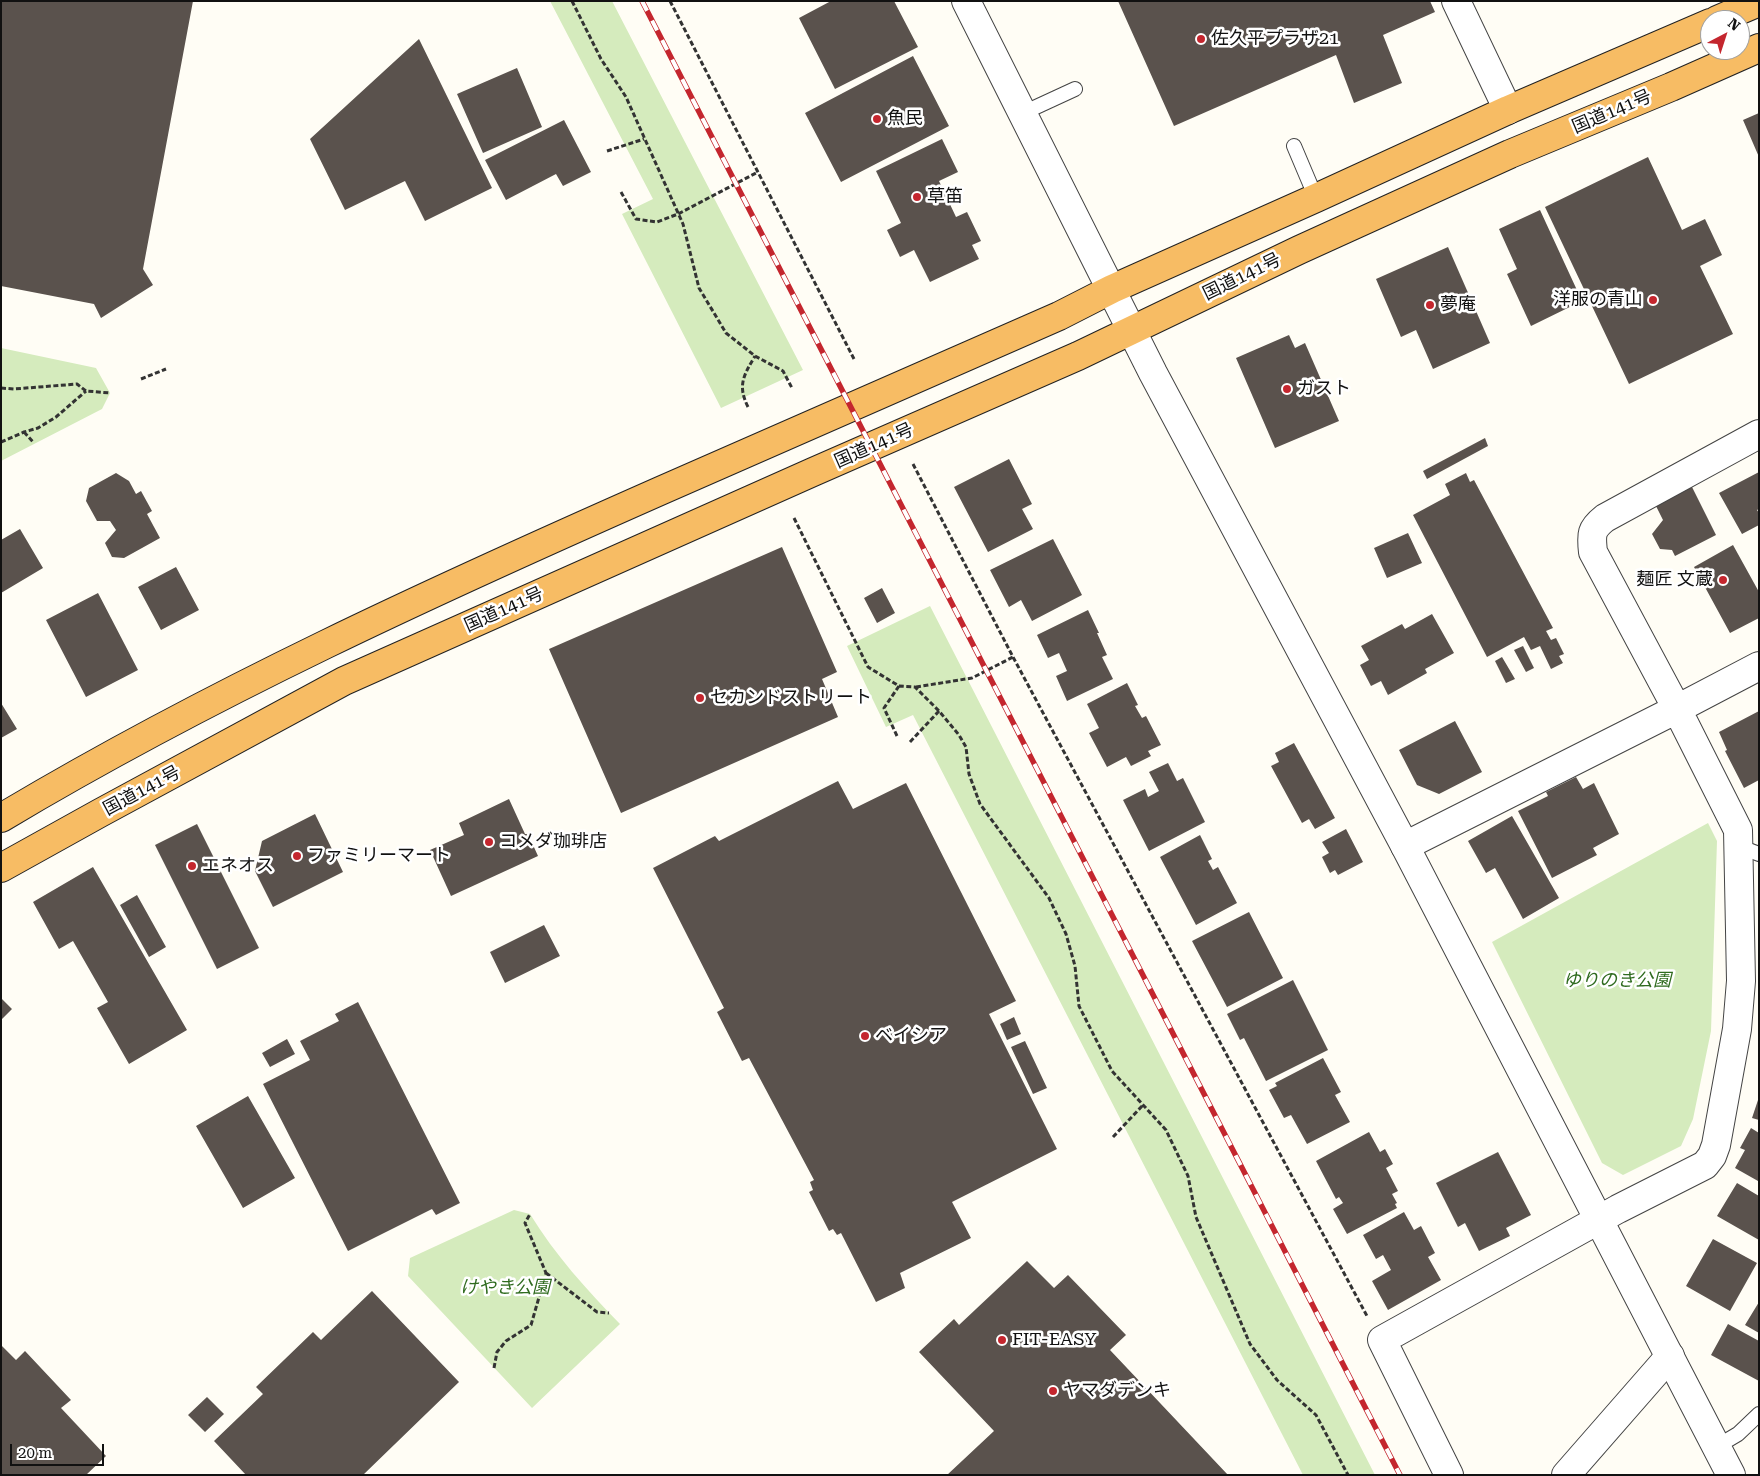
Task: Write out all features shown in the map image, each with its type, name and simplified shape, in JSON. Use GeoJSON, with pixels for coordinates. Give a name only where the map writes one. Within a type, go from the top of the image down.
{"type":"FeatureCollection","features":[{"type":"Feature","properties":{"kind":"highway"},"geometry":{"type":"LineString","coordinates":[[1740,10],[1759,2]]}},
{"type":"Feature","properties":{"kind":"highway"},"geometry":{"type":"LineString","coordinates":[[1,818],[69,778],[236,689],[522,552],[1059,316],[1112,289],[1508,110],[1700,27]]}},
{"type":"Feature","properties":{"kind":"highway","name":"国道141号"},"geometry":{"type":"LineString","coordinates":[[1,868],[100,812],[344,682],[813,472],[1078,356],[1299,250],[1492,162],[1759,48]]}},
{"type":"Feature","properties":{"kind":"street"},"geometry":{"type":"LineString","coordinates":[[966,1],[1153,373],[1404,846],[1731,1475]]}},
{"type":"Feature","properties":{"kind":"street"},"geometry":{"type":"LineString","coordinates":[[1456,1],[1508,110]]}},
{"type":"Feature","properties":{"kind":"street"},"geometry":{"type":"LineString","coordinates":[[1449,1475],[1382,1340],[1598,1220],[1705,1164],[1712,1156],[1716,1145],[1737,1029],[1749,850],[1677,709],[1593,552],[1591,537],[1595,526],[1605,518],[1759,434]]}},
{"type":"Feature","properties":{"kind":"street"},"geometry":{"type":"LineString","coordinates":[[1404,846],[1759,666]]}},
{"type":"Feature","properties":{"kind":"street"},"geometry":{"type":"LineString","coordinates":[[1566,1475],[1670,1356]]}},
{"type":"Feature","properties":{"kind":"lane"},"geometry":{"type":"LineString","coordinates":[[1022,113],[1075,89]]}},
{"type":"Feature","properties":{"kind":"lane"},"geometry":{"type":"LineString","coordinates":[[1294,146],[1316,198]]}},
{"type":"Feature","properties":{"kind":"lane"},"geometry":{"type":"LineString","coordinates":[[1716,1447],[1738,1434],[1759,1414]]}},
{"type":"Feature","properties":{"kind":"path"},"geometry":{"type":"LineString","coordinates":[[572,1],[601,59],[626,97],[683,224],[699,288],[726,333],[755,356],[783,371],[792,388]]}},
{"type":"Feature","properties":{"kind":"path"},"geometry":{"type":"LineString","coordinates":[[670,1],[854,359]]}},
{"type":"Feature","properties":{"kind":"path"},"geometry":{"type":"LineString","coordinates":[[607,151],[644,139]]}},
{"type":"Feature","properties":{"kind":"path"},"geometry":{"type":"LineString","coordinates":[[621,192],[636,219],[657,222],[678,214],[758,172]]}},
{"type":"Feature","properties":{"kind":"path"},"geometry":{"type":"LineString","coordinates":[[748,407],[742,389],[744,375],[755,356]]}},
{"type":"Feature","properties":{"kind":"path"},"geometry":{"type":"LineString","coordinates":[[141,380],[166,369]]}},
{"type":"Feature","properties":{"kind":"path"},"geometry":{"type":"LineString","coordinates":[[1,388],[14,389],[77,384],[86,391],[110,393]]}},
{"type":"Feature","properties":{"kind":"path"},"geometry":{"type":"LineString","coordinates":[[1,442],[38,428],[56,417],[86,391]]}},
{"type":"Feature","properties":{"kind":"path"},"geometry":{"type":"LineString","coordinates":[[24,432],[34,443]]}},
{"type":"Feature","properties":{"kind":"path"},"geometry":{"type":"LineString","coordinates":[[913,464],[1013,657],[1360,1305],[1382,1340]]}},
{"type":"Feature","properties":{"kind":"path"},"geometry":{"type":"LineString","coordinates":[[794,518],[868,666],[899,686],[915,688],[972,678],[1013,657]]}},
{"type":"Feature","properties":{"kind":"path"},"geometry":{"type":"LineString","coordinates":[[897,736],[884,708],[899,686]]}},
{"type":"Feature","properties":{"kind":"path"},"geometry":{"type":"LineString","coordinates":[[915,688],[939,711],[959,735],[966,747],[969,774],[980,804],[1049,898],[1066,934],[1075,966],[1079,1006],[1112,1071],[1166,1130],[1188,1176],[1196,1218],[1250,1344],[1277,1380],[1316,1415],[1348,1475]]}},
{"type":"Feature","properties":{"kind":"path"},"geometry":{"type":"LineString","coordinates":[[910,742],[939,711]]}},
{"type":"Feature","properties":{"kind":"path"},"geometry":{"type":"LineString","coordinates":[[1113,1137],[1143,1105]]}},
{"type":"Feature","properties":{"kind":"path"},"geometry":{"type":"LineString","coordinates":[[530,1214],[525,1223],[546,1273],[597,1312],[609,1312]]}},
{"type":"Feature","properties":{"kind":"path"},"geometry":{"type":"LineString","coordinates":[[494,1368],[497,1352],[506,1341],[531,1325],[546,1273]]}},
{"type":"Feature","properties":{"kind":"green space"},"geometry":{"type":"Polygon","coordinates":[[[550,1],[612,1],[803,370],[721,408],[622,214],[653,199],[550,1]]]}},
{"type":"Feature","properties":{"kind":"green space"},"geometry":{"type":"Polygon","coordinates":[[[1,348],[96,368],[110,393],[102,409],[1,461],[1,348]]]}},
{"type":"Feature","properties":{"kind":"green space"},"geometry":{"type":"Polygon","coordinates":[[[930,606],[1375,1475],[1303,1475],[913,715],[886,727],[847,646],[930,606]]]}},
{"type":"Feature","properties":{"kind":"green space","name":"ゆりのき公園"},"geometry":{"type":"Polygon","coordinates":[[[1708,823],[1717,841],[1711,1031],[1693,1119],[1681,1146],[1623,1175],[1602,1163],[1492,942],[1708,823]]]}},
{"type":"Feature","properties":{"kind":"green space","name":"けやき公園"},"geometry":{"type":"Polygon","coordinates":[[[514,1210],[530,1214],[572,1272],[620,1324],[532,1408],[408,1276],[410,1258],[514,1210]]]}},
{"type":"Feature","properties":{"kind":"building"},"geometry":{"type":"Polygon","coordinates":[[[1,1],[193,1],[143,269],[153,285],[101,318],[94,304],[1,286],[1,1]]]}},
{"type":"Feature","properties":{"kind":"building"},"geometry":{"type":"Polygon","coordinates":[[[831,1],[894,1],[918,47],[835,89],[799,18],[831,1]]]}},
{"type":"Feature","properties":{"kind":"building"},"geometry":{"type":"Polygon","coordinates":[[[1118,1],[1430,1],[1435,12],[1383,35],[1402,83],[1354,103],[1336,55],[1174,126],[1118,1]]]}},
{"type":"Feature","properties":{"kind":"building"},"geometry":{"type":"Polygon","coordinates":[[[419,39],[492,188],[425,221],[405,181],[345,210],[310,139],[419,39]]]}},
{"type":"Feature","properties":{"kind":"building","name":"魚民"},"geometry":{"type":"Polygon","coordinates":[[[913,56],[949,126],[841,182],[805,113],[913,56]]]}},
{"type":"Feature","properties":{"kind":"building"},"geometry":{"type":"Polygon","coordinates":[[[517,68],[542,127],[483,153],[457,94],[517,68]]]}},
{"type":"Feature","properties":{"kind":"building"},"geometry":{"type":"Polygon","coordinates":[[[1759,113],[1759,157],[1743,120],[1759,113]]]}},
{"type":"Feature","properties":{"kind":"building"},"geometry":{"type":"Polygon","coordinates":[[[564,120],[591,172],[563,186],[556,174],[506,200],[485,160],[564,120]]]}},
{"type":"Feature","properties":{"kind":"building","name":"草笛"},"geometry":{"type":"Polygon","coordinates":[[[942,139],[958,172],[939,181],[956,217],[967,212],[981,241],[972,245],[979,259],[930,282],[914,250],[900,257],[887,230],[901,223],[876,171],[942,139]]]}},
{"type":"Feature","properties":{"kind":"building","name":"洋服の青山"},"geometry":{"type":"Polygon","coordinates":[[[1648,157],[1682,230],[1705,219],[1722,255],[1700,266],[1733,334],[1629,384],[1545,207],[1648,157]]]}},
{"type":"Feature","properties":{"kind":"building"},"geometry":{"type":"Polygon","coordinates":[[[1540,210],[1582,301],[1531,326],[1507,274],[1517,269],[1499,229],[1540,210]]]}},
{"type":"Feature","properties":{"kind":"building","name":"夢庵"},"geometry":{"type":"Polygon","coordinates":[[[1448,247],[1490,343],[1433,369],[1416,330],[1401,337],[1376,279],[1448,247]]]}},
{"type":"Feature","properties":{"kind":"building","name":"ガスト"},"geometry":{"type":"Polygon","coordinates":[[[1289,335],[1295,348],[1305,343],[1339,421],[1275,448],[1236,358],[1289,335]]]}},
{"type":"Feature","properties":{"kind":"building"},"geometry":{"type":"Polygon","coordinates":[[[1485,438],[1488,446],[1427,479],[1423,471],[1485,438]]]}},
{"type":"Feature","properties":{"kind":"building"},"geometry":{"type":"Polygon","coordinates":[[[1009,459],[1032,504],[1022,509],[1033,529],[988,552],[954,487],[1009,459]]]}},
{"type":"Feature","properties":{"kind":"building"},"geometry":{"type":"Polygon","coordinates":[[[1759,472],[1759,509],[1757,510],[1759,513],[1759,525],[1742,534],[1719,493],[1759,472]]]}},
{"type":"Feature","properties":{"kind":"building"},"geometry":{"type":"Polygon","coordinates":[[[116,473],[129,481],[136,494],[141,491],[152,511],[147,514],[160,538],[124,558],[112,557],[105,543],[116,530],[110,521],[97,521],[86,501],[89,488],[116,473]]]}},
{"type":"Feature","properties":{"kind":"building"},"geometry":{"type":"Polygon","coordinates":[[[1466,473],[1470,482],[1474,480],[1553,628],[1546,631],[1551,640],[1556,638],[1564,654],[1559,656],[1563,663],[1551,669],[1540,646],[1531,650],[1524,637],[1487,657],[1413,515],[1450,495],[1445,484],[1466,473]]]}},
{"type":"Feature","properties":{"kind":"building"},"geometry":{"type":"Polygon","coordinates":[[[1692,487],[1716,535],[1675,556],[1672,550],[1660,549],[1652,534],[1663,520],[1656,506],[1692,487]]]}},
{"type":"Feature","properties":{"kind":"building"},"geometry":{"type":"Polygon","coordinates":[[[20,529],[43,568],[1,593],[1,540],[20,529]]]}},
{"type":"Feature","properties":{"kind":"building"},"geometry":{"type":"Polygon","coordinates":[[[1408,533],[1422,563],[1387,578],[1374,548],[1408,533]]]}},
{"type":"Feature","properties":{"kind":"building"},"geometry":{"type":"Polygon","coordinates":[[[1053,539],[1082,595],[1032,621],[1021,600],[1009,607],[990,570],[1053,539]]]}},
{"type":"Feature","properties":{"kind":"building"},"geometry":{"type":"Polygon","coordinates":[[[1733,545],[1759,592],[1759,618],[1730,633],[1694,567],[1733,545]]]}},
{"type":"Feature","properties":{"kind":"building","name":"セカンドストリート"},"geometry":{"type":"Polygon","coordinates":[[[782,547],[837,672],[822,679],[838,717],[621,813],[549,649],[782,547]]]}},
{"type":"Feature","properties":{"kind":"building"},"geometry":{"type":"Polygon","coordinates":[[[176,567],[199,610],[161,630],[138,587],[176,567]]]}},
{"type":"Feature","properties":{"kind":"building"},"geometry":{"type":"Polygon","coordinates":[[[882,588],[895,613],[877,623],[864,598],[882,588]]]}},
{"type":"Feature","properties":{"kind":"building"},"geometry":{"type":"Polygon","coordinates":[[[98,593],[138,670],[86,697],[46,620],[98,593]]]}},
{"type":"Feature","properties":{"kind":"building"},"geometry":{"type":"Polygon","coordinates":[[[1088,610],[1107,655],[1102,657],[1113,679],[1067,701],[1056,676],[1067,671],[1059,653],[1048,658],[1037,635],[1088,610]]]}},
{"type":"Feature","properties":{"kind":"building"},"geometry":{"type":"Polygon","coordinates":[[[1432,614],[1454,653],[1425,669],[1427,673],[1388,695],[1381,681],[1371,686],[1360,665],[1369,660],[1361,646],[1402,624],[1405,629],[1432,614]]]}},
{"type":"Feature","properties":{"kind":"building"},"geometry":{"type":"Polygon","coordinates":[[[1523,646],[1534,668],[1526,672],[1514,650],[1523,646]]]}},
{"type":"Feature","properties":{"kind":"building"},"geometry":{"type":"Polygon","coordinates":[[[1502,657],[1515,679],[1506,683],[1495,661],[1502,657]]]}},
{"type":"Feature","properties":{"kind":"building"},"geometry":{"type":"Polygon","coordinates":[[[1127,683],[1138,705],[1135,706],[1142,718],[1146,716],[1161,745],[1148,751],[1151,756],[1131,766],[1126,757],[1107,767],[1089,733],[1099,728],[1087,704],[1127,683]]]}},
{"type":"Feature","properties":{"kind":"building"},"geometry":{"type":"Polygon","coordinates":[[[1,703],[17,729],[1,738],[1,703]]]}},
{"type":"Feature","properties":{"kind":"building"},"geometry":{"type":"Polygon","coordinates":[[[1759,711],[1759,780],[1744,788],[1725,751],[1727,750],[1719,732],[1759,711]]]}},
{"type":"Feature","properties":{"kind":"building"},"geometry":{"type":"Polygon","coordinates":[[[1455,721],[1482,772],[1439,794],[1417,785],[1399,750],[1455,721]]]}},
{"type":"Feature","properties":{"kind":"building"},"geometry":{"type":"Polygon","coordinates":[[[1294,743],[1335,818],[1315,829],[1309,819],[1302,823],[1271,766],[1279,762],[1275,753],[1294,743]]]}},
{"type":"Feature","properties":{"kind":"building"},"geometry":{"type":"Polygon","coordinates":[[[1168,763],[1177,781],[1183,778],[1205,822],[1149,851],[1123,800],[1145,789],[1148,797],[1159,791],[1149,772],[1168,763]]]}},
{"type":"Feature","properties":{"kind":"building"},"geometry":{"type":"Polygon","coordinates":[[[1576,777],[1583,789],[1594,783],[1619,834],[1593,848],[1597,855],[1552,878],[1518,811],[1548,796],[1546,792],[1576,777]]]}},
{"type":"Feature","properties":{"kind":"building","name":"ベイシア"},"geometry":{"type":"Polygon","coordinates":[[[838,781],[853,809],[906,783],[1016,1001],[989,1014],[1057,1149],[952,1202],[971,1238],[900,1273],[905,1288],[876,1302],[841,1233],[837,1235],[833,1229],[829,1231],[809,1192],[813,1190],[810,1182],[814,1180],[749,1058],[742,1061],[717,1012],[724,1008],[653,868],[715,836],[719,841],[838,781]]]}},
{"type":"Feature","properties":{"kind":"building","name":"コメダ珈琲店"},"geometry":{"type":"Polygon","coordinates":[[[509,799],[525,834],[528,834],[538,856],[451,896],[430,850],[464,835],[459,823],[509,799]]]}},
{"type":"Feature","properties":{"kind":"building","name":"ファミリーマート"},"geometry":{"type":"Polygon","coordinates":[[[315,814],[343,872],[273,907],[255,871],[262,841],[315,814]]]}},
{"type":"Feature","properties":{"kind":"building"},"geometry":{"type":"Polygon","coordinates":[[[1512,816],[1559,898],[1523,919],[1495,868],[1486,873],[1468,841],[1512,816]]]}},
{"type":"Feature","properties":{"kind":"building"},"geometry":{"type":"Polygon","coordinates":[[[197,824],[259,948],[217,969],[155,845],[197,824]]]}},
{"type":"Feature","properties":{"kind":"building"},"geometry":{"type":"Polygon","coordinates":[[[1346,829],[1363,862],[1338,875],[1335,870],[1330,873],[1322,857],[1329,853],[1322,842],[1346,829]]]}},
{"type":"Feature","properties":{"kind":"building"},"geometry":{"type":"Polygon","coordinates":[[[1200,835],[1212,859],[1208,861],[1213,870],[1218,867],[1237,903],[1196,925],[1160,857],[1200,835]]]}},
{"type":"Feature","properties":{"kind":"building"},"geometry":{"type":"Polygon","coordinates":[[[93,867],[187,1030],[129,1064],[97,1008],[108,1002],[73,941],[59,949],[33,902],[93,867]]]}},
{"type":"Feature","properties":{"kind":"building"},"geometry":{"type":"Polygon","coordinates":[[[137,895],[166,947],[149,957],[120,905],[137,895]]]}},
{"type":"Feature","properties":{"kind":"building"},"geometry":{"type":"Polygon","coordinates":[[[1249,912],[1283,978],[1227,1007],[1192,941],[1249,912]]]}},
{"type":"Feature","properties":{"kind":"building"},"geometry":{"type":"Polygon","coordinates":[[[544,925],[560,956],[505,983],[490,952],[544,925]]]}},
{"type":"Feature","properties":{"kind":"building"},"geometry":{"type":"Polygon","coordinates":[[[1293,980],[1328,1050],[1266,1081],[1244,1038],[1240,1040],[1227,1014],[1293,980]]]}},
{"type":"Feature","properties":{"kind":"building"},"geometry":{"type":"Polygon","coordinates":[[[1,998],[12,1009],[1,1020],[1,998]]]}},
{"type":"Feature","properties":{"kind":"building"},"geometry":{"type":"Polygon","coordinates":[[[358,1002],[460,1203],[436,1215],[432,1209],[348,1251],[263,1084],[310,1060],[300,1041],[339,1021],[335,1014],[358,1002]]]}},
{"type":"Feature","properties":{"kind":"building"},"geometry":{"type":"Polygon","coordinates":[[[1014,1017],[1021,1034],[1007,1040],[1000,1024],[1014,1017]]]}},
{"type":"Feature","properties":{"kind":"building"},"geometry":{"type":"Polygon","coordinates":[[[287,1039],[295,1054],[270,1067],[262,1053],[287,1039]]]}},
{"type":"Feature","properties":{"kind":"building"},"geometry":{"type":"Polygon","coordinates":[[[1025,1041],[1047,1088],[1033,1094],[1011,1047],[1025,1041]]]}},
{"type":"Feature","properties":{"kind":"building"},"geometry":{"type":"Polygon","coordinates":[[[1323,1058],[1341,1092],[1335,1095],[1350,1122],[1307,1144],[1291,1115],[1284,1118],[1269,1090],[1277,1086],[1275,1083],[1323,1058]]]}},
{"type":"Feature","properties":{"kind":"building"},"geometry":{"type":"Polygon","coordinates":[[[248,1096],[295,1178],[243,1208],[196,1126],[248,1096]]]}},
{"type":"Feature","properties":{"kind":"building"},"geometry":{"type":"Polygon","coordinates":[[[1759,1100],[1759,1120],[1752,1118],[1759,1100]]]}},
{"type":"Feature","properties":{"kind":"building"},"geometry":{"type":"Polygon","coordinates":[[[1751,1128],[1759,1133],[1758,1181],[1735,1168],[1745,1150],[1740,1148],[1751,1128]]]}},
{"type":"Feature","properties":{"kind":"building"},"geometry":{"type":"Polygon","coordinates":[[[1369,1132],[1380,1152],[1385,1149],[1393,1164],[1386,1168],[1398,1191],[1392,1194],[1397,1203],[1395,1204],[1397,1208],[1347,1234],[1333,1209],[1343,1203],[1339,1197],[1336,1199],[1316,1161],[1369,1132]]]}},
{"type":"Feature","properties":{"kind":"building"},"geometry":{"type":"Polygon","coordinates":[[[1498,1152],[1531,1215],[1506,1228],[1510,1236],[1479,1251],[1465,1223],[1458,1227],[1436,1183],[1498,1152]]]}},
{"type":"Feature","properties":{"kind":"building"},"geometry":{"type":"Polygon","coordinates":[[[1737,1183],[1759,1196],[1759,1240],[1717,1216],[1737,1183]]]}},
{"type":"Feature","properties":{"kind":"building"},"geometry":{"type":"Polygon","coordinates":[[[1404,1212],[1414,1230],[1421,1226],[1435,1253],[1428,1257],[1441,1280],[1388,1310],[1372,1281],[1391,1270],[1383,1255],[1376,1259],[1363,1235],[1404,1212]]]}},
{"type":"Feature","properties":{"kind":"building"},"geometry":{"type":"Polygon","coordinates":[[[1713,1239],[1757,1263],[1730,1311],[1686,1286],[1713,1239]]]}},
{"type":"Feature","properties":{"kind":"building","name":"ヤマダデンキ"},"geometry":{"type":"Polygon","coordinates":[[[1027,1261],[1054,1288],[1068,1275],[1126,1335],[1110,1350],[1228,1475],[947,1475],[994,1431],[919,1352],[954,1319],[959,1325],[1027,1261]]]}},
{"type":"Feature","properties":{"kind":"building"},"geometry":{"type":"Polygon","coordinates":[[[372,1291],[459,1382],[363,1475],[246,1475],[214,1441],[263,1394],[256,1387],[313,1332],[321,1340],[372,1291]]]}},
{"type":"Feature","properties":{"kind":"building"},"geometry":{"type":"Polygon","coordinates":[[[1759,1302],[1759,1333],[1745,1325],[1759,1302]]]}},
{"type":"Feature","properties":{"kind":"building"},"geometry":{"type":"Polygon","coordinates":[[[1728,1324],[1759,1341],[1759,1381],[1711,1355],[1728,1324]]]}},
{"type":"Feature","properties":{"kind":"building"},"geometry":{"type":"Polygon","coordinates":[[[1,1345],[16,1360],[25,1351],[71,1400],[61,1408],[106,1456],[86,1475],[1,1475],[1,1345]]]}},
{"type":"Feature","properties":{"kind":"building"},"geometry":{"type":"Polygon","coordinates":[[[207,1397],[224,1414],[205,1432],[188,1415],[207,1397]]]}},
{"type":"Feature","properties":{"kind":"railway"},"geometry":{"type":"LineString","coordinates":[[642,1],[1400,1475]]}},
{"type":"Feature","properties":{"kind":"place","name":"佐久平プラザ21"},"geometry":{"type":"Point","coordinates":[1201,39]}},
{"type":"Feature","properties":{"kind":"place","name":"魚民"},"geometry":{"type":"Point","coordinates":[877,119]}},
{"type":"Feature","properties":{"kind":"place","name":"草笛"},"geometry":{"type":"Point","coordinates":[917,197]}},
{"type":"Feature","properties":{"kind":"place","name":"洋服の青山"},"geometry":{"type":"Point","coordinates":[1653,300]}},
{"type":"Feature","properties":{"kind":"place","name":"夢庵"},"geometry":{"type":"Point","coordinates":[1430,305]}},
{"type":"Feature","properties":{"kind":"place","name":"ガスト"},"geometry":{"type":"Point","coordinates":[1287,389]}},
{"type":"Feature","properties":{"kind":"place","name":"麺匠 文蔵"},"geometry":{"type":"Point","coordinates":[1723,580]}},
{"type":"Feature","properties":{"kind":"place","name":"セカンドストリート"},"geometry":{"type":"Point","coordinates":[700,698]}},
{"type":"Feature","properties":{"kind":"place","name":"コメダ珈琲店"},"geometry":{"type":"Point","coordinates":[489,842]}},
{"type":"Feature","properties":{"kind":"place","name":"ファミリーマート"},"geometry":{"type":"Point","coordinates":[297,856]}},
{"type":"Feature","properties":{"kind":"place","name":"エネオス"},"geometry":{"type":"Point","coordinates":[192,866]}},
{"type":"Feature","properties":{"kind":"place","name":"ベイシア"},"geometry":{"type":"Point","coordinates":[865,1036]}},
{"type":"Feature","properties":{"kind":"place","name":"FIT-EASY"},"geometry":{"type":"Point","coordinates":[1002,1340]}},
{"type":"Feature","properties":{"kind":"place","name":"ヤマダデンキ"},"geometry":{"type":"Point","coordinates":[1053,1391]}}]}
